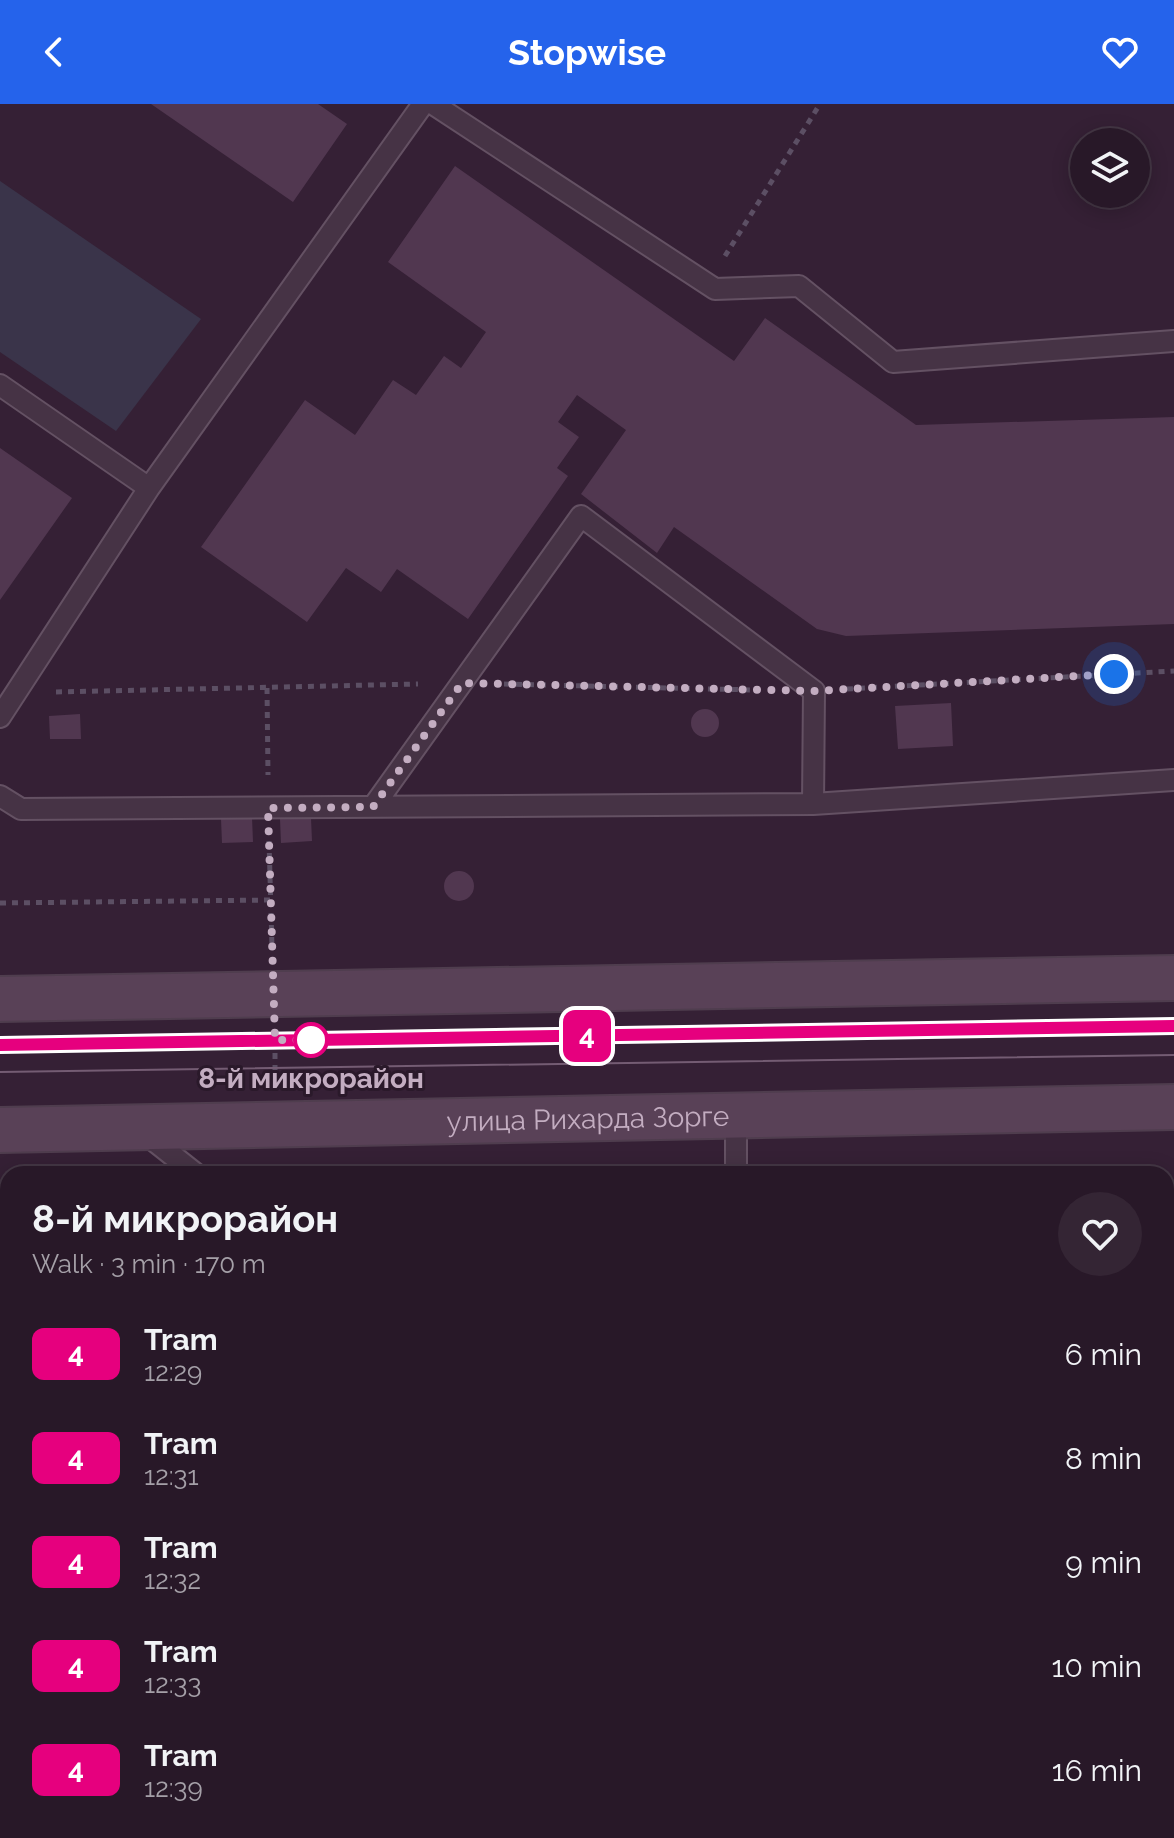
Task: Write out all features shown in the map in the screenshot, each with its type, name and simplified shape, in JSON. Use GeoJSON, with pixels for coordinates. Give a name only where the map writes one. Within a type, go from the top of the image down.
{"type":"FeatureCollection","features":[{"type":"Feature","properties":{"kind":"street"},"geometry":{"type":"LineString","coordinates":[[0,999],[1174,978]]}},
{"type":"Feature","properties":{"kind":"street","name":"улица Рихарда Зорге"},"geometry":{"type":"LineString","coordinates":[[0,1130],[1174,1107]]}},
{"type":"Feature","properties":{"kind":"lane"},"geometry":{"type":"LineString","coordinates":[[0,717],[9,693],[149,488],[423,104]]}},
{"type":"Feature","properties":{"kind":"lane"},"geometry":{"type":"LineString","coordinates":[[433,104],[715,289],[799,286],[893,362],[1174,341]]}},
{"type":"Feature","properties":{"kind":"lane"},"geometry":{"type":"LineString","coordinates":[[0,385],[149,488]]}},
{"type":"Feature","properties":{"kind":"lane"},"geometry":{"type":"LineString","coordinates":[[373,807],[581,516],[814,691],[813,804]]}},
{"type":"Feature","properties":{"kind":"lane"},"geometry":{"type":"LineString","coordinates":[[0,796],[21,809],[813,804],[1174,780]]}},
{"type":"Feature","properties":{"kind":"lane"},"geometry":{"type":"LineString","coordinates":[[736,1116],[736,1166]]}},
{"type":"Feature","properties":{"kind":"lane"},"geometry":{"type":"LineString","coordinates":[[137,1127],[186,1166]]}},
{"type":"Feature","properties":{"kind":"path"},"geometry":{"type":"LineString","coordinates":[[708,284],[820,104]]}},
{"type":"Feature","properties":{"kind":"path"},"geometry":{"type":"LineString","coordinates":[[9,693],[462,683],[814,691],[1174,671]]}},
{"type":"Feature","properties":{"kind":"path"},"geometry":{"type":"LineString","coordinates":[[267,688],[277,1124]]}},
{"type":"Feature","properties":{"kind":"path"},"geometry":{"type":"LineString","coordinates":[[0,903],[271,900]]}},
{"type":"Feature","properties":{"kind":"shaded area"},"geometry":{"type":"Polygon","coordinates":[[[0,181],[201,319],[116,431],[0,352],[0,181]]]}},
{"type":"Feature","properties":{"kind":"building"},"geometry":{"type":"Polygon","coordinates":[[[151,104],[318,104],[347,124],[293,202],[151,104]]]}},
{"type":"Feature","properties":{"kind":"building"},"geometry":{"type":"Polygon","coordinates":[[[455,166],[734,361],[765,318],[916,425],[1174,417],[1174,624],[846,636],[817,629],[674,527],[657,553],[581,494],[626,430],[577,395],[558,422],[579,437],[557,468],[568,476],[468,619],[397,569],[381,592],[346,568],[307,622],[201,547],[305,400],[355,435],[393,380],[416,395],[444,356],[461,368],[486,332],[388,262],[455,166]]]}},
{"type":"Feature","properties":{"kind":"building"},"geometry":{"type":"Polygon","coordinates":[[[0,448],[72,498],[0,600],[0,448]]]}},
{"type":"Feature","properties":{"kind":"building"},"geometry":{"type":"Polygon","coordinates":[[[951,703],[953,746],[898,749],[895,706],[951,703]]]}},
{"type":"Feature","properties":{"kind":"building"},"geometry":{"type":"Polygon","coordinates":[[[705,709],[715,713],[719,723],[715,733],[705,737],[695,733],[691,723],[695,713],[705,709]]]}},
{"type":"Feature","properties":{"kind":"building"},"geometry":{"type":"Polygon","coordinates":[[[80,714],[81,739],[50,739],[49,716],[80,714]]]}},
{"type":"Feature","properties":{"kind":"building"},"geometry":{"type":"Polygon","coordinates":[[[252,817],[253,842],[222,843],[221,819],[252,817]]]}},
{"type":"Feature","properties":{"kind":"building"},"geometry":{"type":"Polygon","coordinates":[[[311,818],[312,841],[281,843],[280,819],[311,818]]]}},
{"type":"Feature","properties":{"kind":"building"},"geometry":{"type":"Polygon","coordinates":[[[459,871],[470,875],[474,886],[470,897],[459,901],[448,897],[444,886],[448,875],[459,871]]]}},
{"type":"Feature","properties":{"kind":"tram line"},"geometry":{"type":"LineString","coordinates":[[0,1045],[1174,1026]]}},
{"type":"Feature","properties":{"kind":"tram line","name":"4"},"geometry":{"type":"LineString","coordinates":[[0,1045],[1174,1026]]}},
{"type":"Feature","properties":{"kind":"tram line"},"geometry":{"type":"LineString","coordinates":[[0,1072],[1174,1055]]}},
{"type":"Feature","properties":{"kind":"place","name":"8-й микрорайон"},"geometry":{"type":"Point","coordinates":[311,1040]}},
{"type":"Feature","properties":{"kind":"route"},"geometry":{"type":"LineString","coordinates":[[311,1040],[275,1040],[268,808],[373,807],[462,683],[814,691],[1114,674]]}}]}
